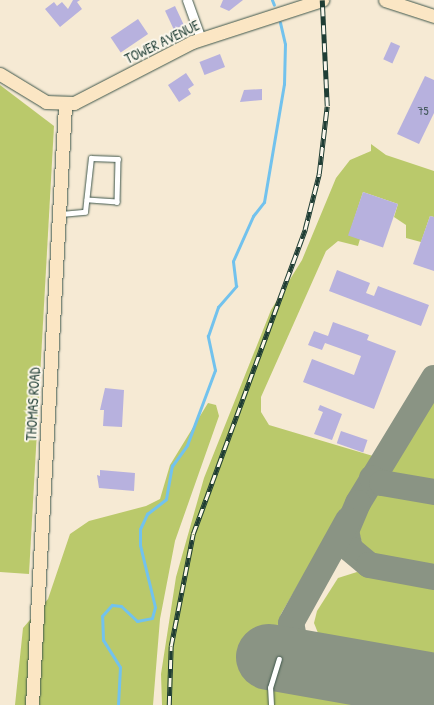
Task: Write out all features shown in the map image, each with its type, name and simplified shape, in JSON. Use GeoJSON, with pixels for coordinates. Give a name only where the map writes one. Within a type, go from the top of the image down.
{"type":"FeatureCollection","features":[{"type":"Feature","properties":{"kind":"main road","name":"TOWER AVENUE"},"geometry":{"type":"LineString","coordinates":[[65,105],[89,97],[201,39],[322,0]]}},
{"type":"Feature","properties":{"kind":"main road"},"geometry":{"type":"LineString","coordinates":[[385,0],[434,16]]}},
{"type":"Feature","properties":{"kind":"main road"},"geometry":{"type":"LineString","coordinates":[[0,74],[38,99],[65,105]]}},
{"type":"Feature","properties":{"kind":"main road","name":"THOMAS ROAD"},"geometry":{"type":"LineString","coordinates":[[32,705],[65,105]]}},
{"type":"Feature","properties":{"kind":"street"},"geometry":{"type":"LineString","coordinates":[[187,0],[201,39]]}},
{"type":"Feature","properties":{"kind":"lane"},"geometry":{"type":"LineString","coordinates":[[59,214],[83,214],[87,200],[91,158],[118,159],[117,202],[87,200]]}},
{"type":"Feature","properties":{"kind":"lane"},"geometry":{"type":"LineString","coordinates":[[272,705],[270,688],[279,659]]}},
{"type":"Feature","properties":{"kind":"green space"},"geometry":{"type":"Polygon","coordinates":[[[0,85],[54,126],[29,574],[0,572],[0,85]]]}},
{"type":"Feature","properties":{"kind":"green space"},"geometry":{"type":"Polygon","coordinates":[[[371,144],[386,155],[434,171],[434,217],[430,216],[421,242],[406,238],[406,225],[394,217],[398,204],[363,192],[349,235],[360,239],[358,246],[338,241],[326,251],[261,397],[261,412],[269,425],[373,456],[281,614],[265,678],[417,705],[162,705],[161,674],[176,577],[204,478],[271,310],[302,260],[336,178],[350,160],[371,151],[371,144]]]}},
{"type":"Feature","properties":{"kind":"green space"},"geometry":{"type":"Polygon","coordinates":[[[434,394],[434,482],[389,473],[390,469],[434,394]]]}},
{"type":"Feature","properties":{"kind":"green space"},"geometry":{"type":"Polygon","coordinates":[[[208,403],[216,405],[219,416],[175,541],[160,619],[153,705],[15,705],[23,628],[48,599],[70,534],[89,521],[146,506],[160,499],[170,465],[208,403]]]}},
{"type":"Feature","properties":{"kind":"green space"},"geometry":{"type":"Polygon","coordinates":[[[377,493],[434,504],[434,568],[378,558],[364,550],[358,529],[377,493]]]}},
{"type":"Feature","properties":{"kind":"green space"},"geometry":{"type":"Polygon","coordinates":[[[357,572],[434,586],[434,664],[328,645],[320,638],[314,623],[317,611],[338,578],[357,572]]]}},
{"type":"Feature","properties":{"kind":"building"},"geometry":{"type":"Polygon","coordinates":[[[73,0],[80,0],[77,2],[82,9],[60,27],[45,9],[54,2],[57,6],[62,2],[68,9],[73,0]]]}},
{"type":"Feature","properties":{"kind":"building"},"geometry":{"type":"Polygon","coordinates":[[[223,0],[243,0],[229,11],[220,7],[223,0]]]}},
{"type":"Feature","properties":{"kind":"building"},"geometry":{"type":"Polygon","coordinates":[[[175,6],[184,25],[174,30],[165,11],[175,6]]]}},
{"type":"Feature","properties":{"kind":"building"},"geometry":{"type":"Polygon","coordinates":[[[138,19],[148,34],[121,52],[111,37],[138,19]]]}},
{"type":"Feature","properties":{"kind":"building"},"geometry":{"type":"Polygon","coordinates":[[[391,42],[400,46],[392,63],[383,59],[391,42]]]}},
{"type":"Feature","properties":{"kind":"building"},"geometry":{"type":"Polygon","coordinates":[[[220,54],[225,67],[204,75],[199,62],[220,54]]]}},
{"type":"Feature","properties":{"kind":"building"},"geometry":{"type":"Polygon","coordinates":[[[186,73],[194,85],[188,89],[191,94],[179,102],[168,85],[186,73]]]}},
{"type":"Feature","properties":{"kind":"building"},"geometry":{"type":"Polygon","coordinates":[[[425,76],[434,80],[434,113],[419,144],[397,134],[425,76]]]}},
{"type":"Feature","properties":{"kind":"building"},"geometry":{"type":"Polygon","coordinates":[[[262,89],[262,100],[240,102],[244,90],[262,89]]]}},
{"type":"Feature","properties":{"kind":"building"},"geometry":{"type":"Polygon","coordinates":[[[363,192],[398,204],[383,248],[348,235],[363,192]]]}},
{"type":"Feature","properties":{"kind":"building"},"geometry":{"type":"Polygon","coordinates":[[[430,216],[434,217],[434,271],[413,264],[430,216]]]}},
{"type":"Feature","properties":{"kind":"building"},"geometry":{"type":"Polygon","coordinates":[[[337,270],[370,283],[366,293],[374,296],[378,286],[429,305],[421,326],[329,291],[337,270]]]}},
{"type":"Feature","properties":{"kind":"building"},"geometry":{"type":"Polygon","coordinates":[[[333,322],[369,335],[367,340],[396,351],[374,409],[303,382],[312,359],[354,375],[361,356],[325,343],[322,350],[308,345],[314,331],[328,336],[333,322]]]}},
{"type":"Feature","properties":{"kind":"building"},"geometry":{"type":"Polygon","coordinates":[[[105,388],[124,390],[122,427],[103,426],[104,410],[100,410],[105,388]]]}},
{"type":"Feature","properties":{"kind":"building"},"geometry":{"type":"Polygon","coordinates":[[[320,405],[342,414],[332,440],[314,434],[323,412],[318,410],[320,405]]]}},
{"type":"Feature","properties":{"kind":"building"},"geometry":{"type":"Polygon","coordinates":[[[341,431],[367,440],[363,452],[337,443],[341,431]]]}},
{"type":"Feature","properties":{"kind":"building"},"geometry":{"type":"Polygon","coordinates":[[[100,470],[135,473],[134,491],[99,488],[97,475],[100,476],[100,470]]]}},
{"type":"Feature","properties":{"kind":"waterway"},"geometry":{"type":"LineString","coordinates":[[272,0],[274,5]]}},
{"type":"Feature","properties":{"kind":"waterway"},"geometry":{"type":"LineString","coordinates":[[118,705],[120,667],[103,640],[102,616],[112,605],[121,606],[137,621],[152,618],[155,607],[140,545],[140,529],[147,514],[166,499],[172,466],[187,445],[215,370],[208,336],[218,307],[236,286],[233,261],[253,216],[264,202],[284,84],[285,44],[280,23]]}},
{"type":"Feature","properties":{"kind":"taxiway"},"geometry":{"type":"LineString","coordinates":[[434,378],[358,503],[346,531],[350,549],[369,565],[434,577]]}},
{"type":"Feature","properties":{"kind":"taxiway"},"geometry":{"type":"LineString","coordinates":[[372,478],[382,483],[434,492]]}},
{"type":"Feature","properties":{"kind":"taxiway"},"geometry":{"type":"LineString","coordinates":[[318,666],[296,650],[291,623],[348,520]]}},
{"type":"Feature","properties":{"kind":"runway"},"geometry":{"type":"LineString","coordinates":[[269,657],[434,686]]}},
{"type":"Feature","properties":{"kind":"railway"},"geometry":{"type":"LineString","coordinates":[[169,705],[171,646],[193,534],[305,229],[319,174],[327,106],[322,0]]}}]}
